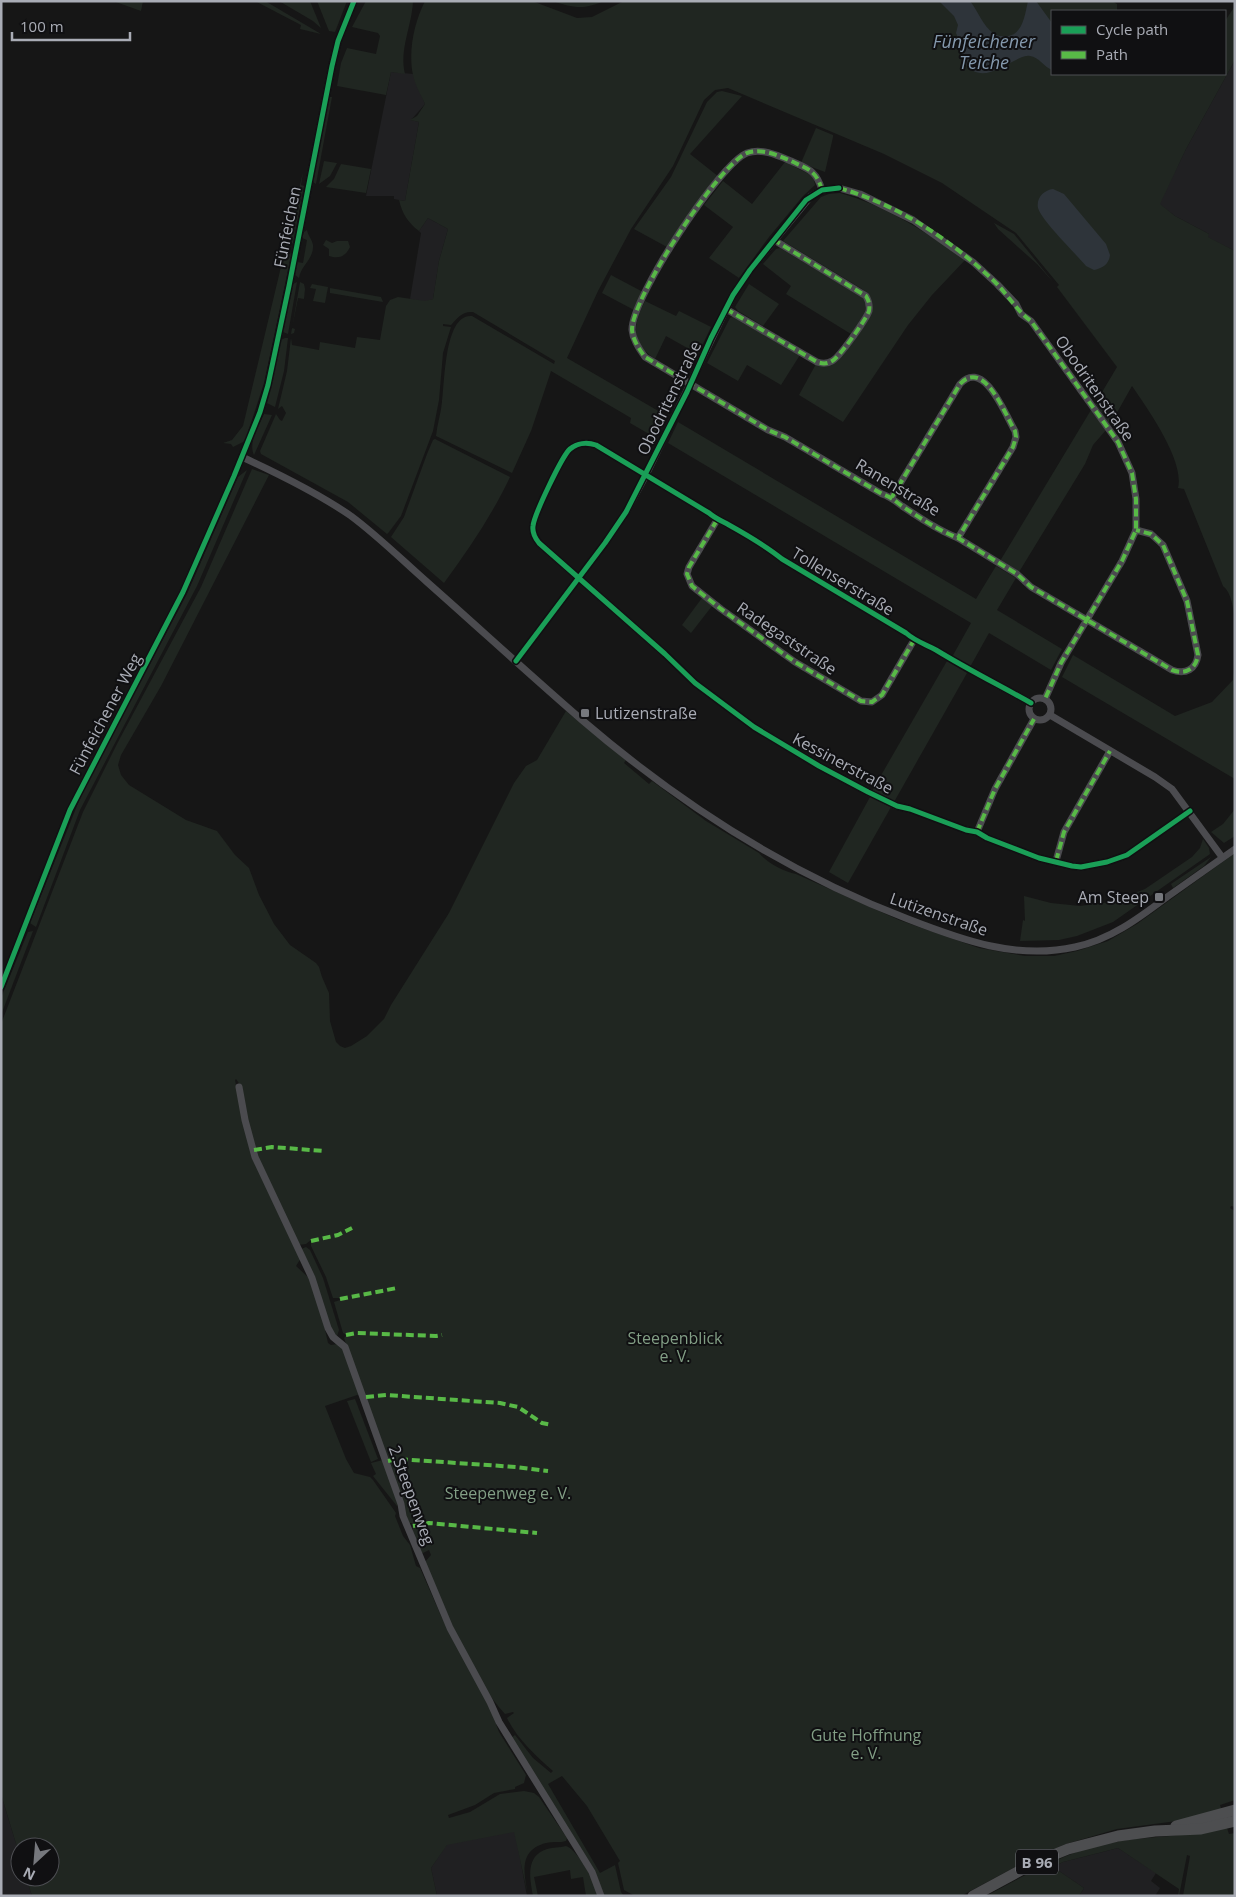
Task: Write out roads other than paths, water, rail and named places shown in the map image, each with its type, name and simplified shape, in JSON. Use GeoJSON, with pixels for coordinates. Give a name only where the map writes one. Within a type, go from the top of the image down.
{"type":"FeatureCollection","features":[{"type":"Feature","properties":{"kind":"main road","name":"B 96"},"geometry":{"type":"LineString","coordinates":[[1155,1831],[1235,1810]]}},
{"type":"Feature","properties":{"kind":"main road","name":"B 96"},"geometry":{"type":"LineString","coordinates":[[973,1896],[1036,1862],[1068,1848],[1118,1836],[1155,1831],[1201,1829],[1235,1821]]}},
{"type":"Feature","properties":{"kind":"street","name":"Fünfeichen"},"geometry":{"type":"LineString","coordinates":[[242,457],[260,412],[268,385],[332,66],[338,41],[354,1]]}},
{"type":"Feature","properties":{"kind":"street","name":"Ranenstraße"},"geometry":{"type":"LineString","coordinates":[[822,190],[817,177],[811,170],[774,154],[761,151],[749,152],[733,163],[692,215],[668,250],[634,318],[632,329],[639,349],[645,357],[690,385],[882,494],[892,497],[900,505],[1017,574],[1031,587],[1172,670],[1180,673],[1187,672],[1196,663],[1198,655],[1194,627],[1187,601],[1163,545],[1146,532],[1136,530]]}},
{"type":"Feature","properties":{"kind":"street","name":"Obodritenstraße"},"geometry":{"type":"LineString","coordinates":[[516,661],[616,526],[646,475],[726,308],[750,270],[806,200],[822,190],[839,188],[860,194],[898,211],[950,244],[997,284],[1016,304],[1021,314],[1031,322],[1118,442],[1127,460],[1134,481],[1136,530],[1122,561],[1061,663],[1045,699]]}},
{"type":"Feature","properties":{"kind":"street"},"geometry":{"type":"LineString","coordinates":[[726,308],[823,364],[836,359],[862,324],[869,312],[870,303],[866,296],[774,240]]}},
{"type":"Feature","properties":{"kind":"street"},"geometry":{"type":"LineString","coordinates":[[892,497],[960,384],[972,377],[980,378],[988,384],[1015,431],[1015,442],[958,538]]}},
{"type":"Feature","properties":{"kind":"street","name":"Kessinerstraße"},"geometry":{"type":"LineString","coordinates":[[646,475],[591,444],[585,443],[574,447],[566,453],[535,518],[532,528],[535,538],[695,683],[754,727],[819,766],[888,802],[976,832],[1039,858],[1072,866],[1081,867],[1117,859],[1143,845],[1190,811]]}},
{"type":"Feature","properties":{"kind":"street","name":"Lutizenstraße"},"geometry":{"type":"LineString","coordinates":[[242,457],[308,490],[352,517],[628,758],[679,797],[791,866],[871,904],[933,928],[980,944],[999,948],[1038,952],[1077,947],[1115,932],[1136,919],[1235,849]]}},
{"type":"Feature","properties":{"kind":"street","name":"Fünfeichener Weg"},"geometry":{"type":"LineString","coordinates":[[1,987],[61,830],[76,796],[182,592],[242,457]]}},
{"type":"Feature","properties":{"kind":"street","name":"Tollenserstraße"},"geometry":{"type":"LineString","coordinates":[[646,475],[709,513],[717,520],[770,549],[782,559],[906,633],[914,640],[925,644],[971,671],[989,678],[1031,703]]}},
{"type":"Feature","properties":{"kind":"street","name":"Radegaststraße"},"geometry":{"type":"LineString","coordinates":[[717,520],[689,567],[687,574],[690,582],[721,610],[795,662],[861,701],[872,702],[882,695],[914,640]]}},
{"type":"Feature","properties":{"kind":"street"},"geometry":{"type":"LineString","coordinates":[[1036,699],[1045,699],[1051,704],[1050,715],[1045,720],[1034,719],[1030,713],[1031,703],[1036,699]]}},
{"type":"Feature","properties":{"kind":"street"},"geometry":{"type":"LineString","coordinates":[[1050,715],[1168,786],[1190,811],[1222,857]]}},
{"type":"Feature","properties":{"kind":"street"},"geometry":{"type":"LineString","coordinates":[[976,832],[995,789],[1034,719]]}},
{"type":"Feature","properties":{"kind":"street"},"geometry":{"type":"LineString","coordinates":[[1056,861],[1064,832],[1110,751]]}},
{"type":"Feature","properties":{"kind":"street","name":"2.Steepenweg"},"geometry":{"type":"LineString","coordinates":[[239,1087],[245,1120],[256,1157],[312,1278],[328,1328],[333,1337],[345,1346],[401,1504],[403,1516],[438,1603],[509,1741],[592,1872],[601,1896]]}},
{"type":"Feature","properties":{"kind":"water","name":"Fünfeichener Teiche"},"geometry":{"type":"Polygon","coordinates":[[[939,1],[970,1],[989,30],[997,35],[1008,36],[1017,32],[1020,27],[1028,1],[1036,1],[1051,22],[1051,70],[1036,58],[1024,56],[988,73],[975,72],[962,60],[962,47],[956,33],[958,25],[954,16],[939,1]]]}},
{"type":"Feature","properties":{"kind":"water"},"geometry":{"type":"Polygon","coordinates":[[[1053,189],[1064,194],[1106,244],[1110,255],[1103,267],[1094,270],[1086,266],[1041,214],[1038,208],[1039,198],[1044,193],[1053,189]]]}},
{"type":"Feature","properties":{"kind":"place","name":"Lutizenstraße"},"geometry":{"type":"Point","coordinates":[585,713]}},
{"type":"Feature","properties":{"kind":"place","name":"Am Steep"},"geometry":{"type":"Point","coordinates":[1159,897]}},
{"type":"Feature","properties":{"kind":"park label","name":"Steepenblick e. V."},"geometry":{"type":"Point","coordinates":[675,1347]}},
{"type":"Feature","properties":{"kind":"park label","name":"Steepenweg e. V."},"geometry":{"type":"Point","coordinates":[508,1493]}},
{"type":"Feature","properties":{"kind":"park label","name":"Gute Hoffnung e. V."},"geometry":{"type":"Point","coordinates":[866,1744]}}]}
